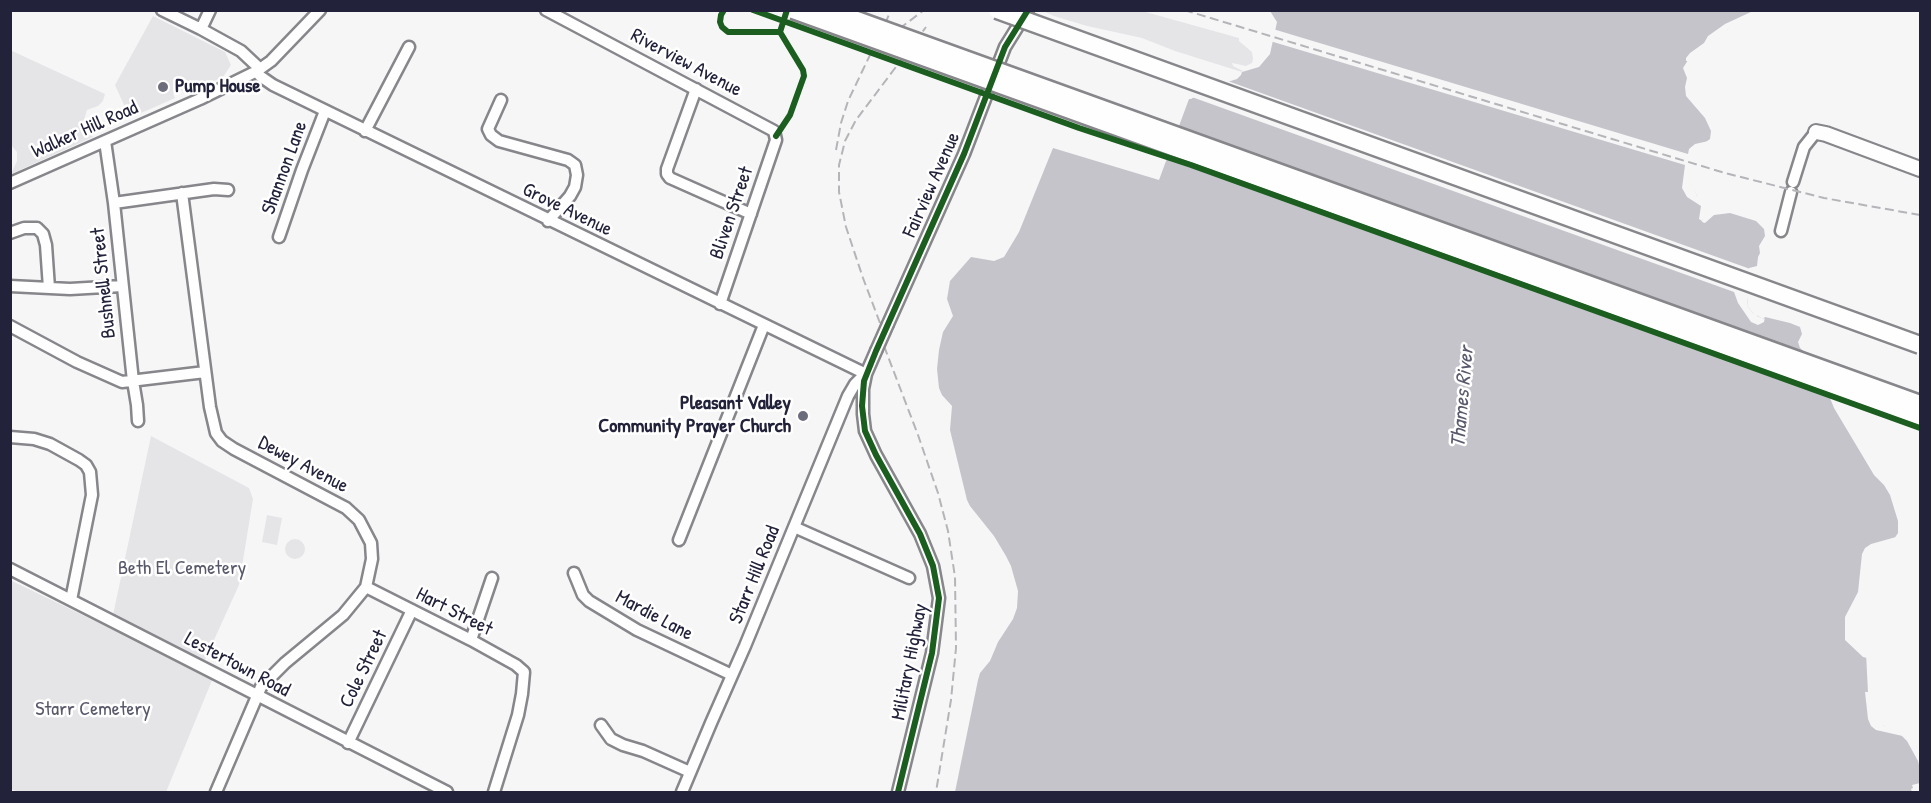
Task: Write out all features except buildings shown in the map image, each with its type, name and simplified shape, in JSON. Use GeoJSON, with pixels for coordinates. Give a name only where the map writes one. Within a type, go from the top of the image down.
{"type":"FeatureCollection","features":[{"type":"Feature","properties":{"kind":"highway"},"geometry":{"type":"LineString","coordinates":[[793,10],[1920,417]]}},
{"type":"Feature","properties":{"kind":"highway"},"geometry":{"type":"LineString","coordinates":[[829,10],[1920,404]]}},
{"type":"Feature","properties":{"kind":"highway"},"geometry":{"type":"LineString","coordinates":[[997,10],[1920,345]]}},
{"type":"Feature","properties":{"kind":"main road"},"geometry":{"type":"LineString","coordinates":[[1816,132],[1920,169]]}},
{"type":"Feature","properties":{"kind":"street"},"geometry":{"type":"LineString","coordinates":[[162,10],[201,29],[210,10]]}},
{"type":"Feature","properties":{"kind":"street","name":"Walker Hill Road"},"geometry":{"type":"LineString","coordinates":[[10,183],[200,99],[257,71],[272,61],[320,10]]}},
{"type":"Feature","properties":{"kind":"street","name":"Riverview Avenue"},"geometry":{"type":"LineString","coordinates":[[546,10],[771,128],[775,133]]}},
{"type":"Feature","properties":{"kind":"street","name":"Fairview Avenue"},"geometry":{"type":"LineString","coordinates":[[866,374],[958,168],[1005,46],[1028,10]]}},
{"type":"Feature","properties":{"kind":"street","name":"Grove Avenue"},"geometry":{"type":"LineString","coordinates":[[201,29],[241,51],[257,66],[257,71],[268,83],[866,374]]}},
{"type":"Feature","properties":{"kind":"street"},"geometry":{"type":"LineString","coordinates":[[365,131],[409,47]]}},
{"type":"Feature","properties":{"kind":"street"},"geometry":{"type":"LineString","coordinates":[[696,89],[667,174],[670,178],[752,214]]}},
{"type":"Feature","properties":{"kind":"street"},"geometry":{"type":"LineString","coordinates":[[501,100],[488,129],[491,135],[499,141],[568,159],[575,165],[577,175],[575,187],[548,221]]}},
{"type":"Feature","properties":{"kind":"street","name":"Shannon Lane"},"geometry":{"type":"LineString","coordinates":[[279,237],[325,111]]}},
{"type":"Feature","properties":{"kind":"street"},"geometry":{"type":"LineString","coordinates":[[1781,231],[1802,151],[1810,137],[1816,132]]}},
{"type":"Feature","properties":{"kind":"street","name":"Bliven Street"},"geometry":{"type":"LineString","coordinates":[[720,304],[776,140],[775,133]]}},
{"type":"Feature","properties":{"kind":"street","name":"Bushnell Street"},"geometry":{"type":"LineString","coordinates":[[105,141],[138,421]]}},
{"type":"Feature","properties":{"kind":"street"},"geometry":{"type":"LineString","coordinates":[[114,203],[214,189],[228,190]]}},
{"type":"Feature","properties":{"kind":"street","name":"Dewey Avenue"},"geometry":{"type":"LineString","coordinates":[[182,193],[205,372],[216,434],[234,449],[346,508],[359,520],[371,543],[372,559],[366,587],[343,615],[285,663],[261,687],[216,792]]}},
{"type":"Feature","properties":{"kind":"street"},"geometry":{"type":"LineString","coordinates":[[10,233],[24,228],[37,228],[43,234],[49,288]]}},
{"type":"Feature","properties":{"kind":"street"},"geometry":{"type":"LineString","coordinates":[[10,286],[81,289],[122,286]]}},
{"type":"Feature","properties":{"kind":"street"},"geometry":{"type":"LineString","coordinates":[[679,540],[764,325]]}},
{"type":"Feature","properties":{"kind":"street"},"geometry":{"type":"LineString","coordinates":[[10,326],[77,362],[122,382],[205,372]]}},
{"type":"Feature","properties":{"kind":"street","name":"Starr Hill Road"},"geometry":{"type":"LineString","coordinates":[[682,792],[848,396],[855,384],[866,374]]}},
{"type":"Feature","properties":{"kind":"street","name":"Military Highway"},"geometry":{"type":"LineString","coordinates":[[866,374],[862,406],[865,431],[920,534],[933,566],[939,597],[932,653],[898,792]]}},
{"type":"Feature","properties":{"kind":"street"},"geometry":{"type":"LineString","coordinates":[[10,437],[50,444],[79,460],[90,472],[92,495],[71,600]]}},
{"type":"Feature","properties":{"kind":"street"},"geometry":{"type":"LineString","coordinates":[[795,527],[909,578]]}},
{"type":"Feature","properties":{"kind":"street","name":"Lestertown Road"},"geometry":{"type":"LineString","coordinates":[[10,569],[441,791]]}},
{"type":"Feature","properties":{"kind":"street","name":"Mardie Lane"},"geometry":{"type":"LineString","coordinates":[[574,573],[583,595],[589,601],[637,630],[732,675]]}},
{"type":"Feature","properties":{"kind":"street"},"geometry":{"type":"LineString","coordinates":[[471,640],[492,578]]}},
{"type":"Feature","properties":{"kind":"street","name":"Hart Street"},"geometry":{"type":"LineString","coordinates":[[366,587],[471,640],[516,665],[524,672],[518,715],[494,792]]}},
{"type":"Feature","properties":{"kind":"street","name":"Cole Street"},"geometry":{"type":"LineString","coordinates":[[348,743],[412,610]]}},
{"type":"Feature","properties":{"kind":"street"},"geometry":{"type":"LineString","coordinates":[[600,725],[611,739],[690,772]]}},
{"type":"Feature","properties":{"kind":"green space"},"geometry":{"type":"Polygon","coordinates":[[[1043,11],[1142,11],[1239,38],[1239,41],[1252,52],[1253,59],[1252,63],[1246,66],[1232,63],[1242,72],[1142,38],[1087,26],[1043,11]]]}},
{"type":"Feature","properties":{"kind":"green space"},"geometry":{"type":"Polygon","coordinates":[[[153,16],[225,52],[231,65],[223,77],[184,94],[182,90],[173,94],[175,98],[130,118],[115,85],[153,16]]]}},
{"type":"Feature","properties":{"kind":"green space"},"geometry":{"type":"Polygon","coordinates":[[[10,50],[105,94],[98,106],[87,110],[84,120],[93,137],[11,174],[17,161],[17,152],[11,145],[10,50]]]}},
{"type":"Feature","properties":{"kind":"green space","name":"Beth El Cemetery"},"geometry":{"type":"Polygon","coordinates":[[[151,436],[249,488],[253,499],[239,585],[204,662],[113,615],[151,436]]]}},
{"type":"Feature","properties":{"kind":"green space"},"geometry":{"type":"Polygon","coordinates":[[[267,515],[282,518],[277,545],[262,542],[267,515]]]}},
{"type":"Feature","properties":{"kind":"green space"},"geometry":{"type":"Polygon","coordinates":[[[295,539],[302,542],[305,549],[302,556],[295,559],[288,556],[285,549],[288,542],[295,539]]]}},
{"type":"Feature","properties":{"kind":"green space","name":"Starr Cemetery"},"geometry":{"type":"Polygon","coordinates":[[[10,580],[213,678],[166,792],[18,792],[11,789],[10,580]]]}},
{"type":"Feature","properties":{"kind":"water","name":"Thames River"},"geometry":{"type":"Polygon","coordinates":[[[1270,11],[1759,11],[1732,26],[1690,57],[1683,68],[1687,78],[1686,96],[1705,118],[1711,131],[1710,139],[1696,149],[1687,173],[1704,206],[1702,222],[1705,223],[1714,215],[1730,213],[1756,221],[1764,229],[1765,236],[1759,246],[1757,266],[1749,268],[1748,307],[1763,319],[1765,317],[1800,327],[1802,334],[1798,342],[1800,348],[1815,361],[1834,408],[1874,475],[1890,495],[1898,521],[1898,533],[1894,539],[1866,550],[1862,585],[1851,613],[1848,639],[1866,653],[1868,693],[1873,720],[1901,735],[1918,761],[1920,783],[1912,785],[1912,792],[955,792],[980,673],[990,661],[998,642],[1013,619],[1017,608],[1018,591],[1006,556],[967,500],[950,430],[952,406],[939,388],[937,369],[939,350],[943,332],[953,316],[947,299],[950,281],[971,257],[994,261],[1004,257],[1019,232],[1053,148],[1159,180],[1189,99],[1209,88],[1237,79],[1242,72],[1259,67],[1270,54],[1277,22],[1270,11]]]}},
{"type":"Feature","properties":{"kind":"pier"},"geometry":{"type":"Polygon","coordinates":[[[1762,10],[1748,23],[1728,29],[1704,52],[1686,61],[1690,53],[1725,24],[1753,11],[1762,10]]]}},
{"type":"Feature","properties":{"kind":"pier"},"geometry":{"type":"Polygon","coordinates":[[[1273,29],[1688,154],[1689,149],[1695,144],[1713,140],[1697,152],[1689,175],[1697,196],[1706,203],[1707,208],[1702,221],[1699,219],[1701,206],[1687,197],[1682,188],[1685,165],[1270,41],[1273,29]]]}},
{"type":"Feature","properties":{"kind":"pier"},"geometry":{"type":"Polygon","coordinates":[[[1225,80],[1753,270],[1750,298],[1747,297],[1748,307],[1757,316],[1764,319],[1765,317],[1764,322],[1758,325],[1751,322],[1738,303],[1734,292],[1189,96],[1208,85],[1225,80]]]}},
{"type":"Feature","properties":{"kind":"pier"},"geometry":{"type":"Polygon","coordinates":[[[1896,537],[1898,539],[1896,542],[1875,547],[1867,554],[1862,592],[1850,633],[1853,642],[1866,650],[1867,658],[1863,657],[1845,640],[1845,617],[1858,592],[1862,554],[1871,544],[1896,537]]]}},
{"type":"Feature","properties":{"kind":"pier"},"geometry":{"type":"Polygon","coordinates":[[[1865,692],[1870,692],[1876,718],[1884,726],[1897,729],[1907,737],[1876,730],[1871,726],[1865,692]]]}},
{"type":"Feature","properties":{"kind":"railway"},"geometry":{"type":"LineString","coordinates":[[885,24],[891,10]]}},
{"type":"Feature","properties":{"kind":"railway"},"geometry":{"type":"LineString","coordinates":[[899,29],[924,10]]}},
{"type":"Feature","properties":{"kind":"railway"},"geometry":{"type":"LineString","coordinates":[[1184,10],[1725,173],[1824,198],[1920,215]]}},
{"type":"Feature","properties":{"kind":"railway"},"geometry":{"type":"LineString","coordinates":[[880,323],[846,227],[839,192],[839,165],[845,141],[856,120],[926,27]]}},
{"type":"Feature","properties":{"kind":"railway"},"geometry":{"type":"LineString","coordinates":[[836,150],[848,101],[870,55]]}},
{"type":"Feature","properties":{"kind":"railway"},"geometry":{"type":"LineString","coordinates":[[884,346],[938,493],[948,531],[955,577],[956,648],[951,700],[936,792]]}},
{"type":"Feature","properties":{"kind":"cycle path"},"geometry":{"type":"LineString","coordinates":[[724,10],[720,22],[728,32],[780,32]]}},
{"type":"Feature","properties":{"kind":"cycle path"},"geometry":{"type":"LineString","coordinates":[[753,10],[1920,428]]}},
{"type":"Feature","properties":{"kind":"cycle path"},"geometry":{"type":"LineString","coordinates":[[776,136],[790,115],[804,76],[803,70],[780,32],[787,10]]}},
{"type":"Feature","properties":{"kind":"cycle path"},"geometry":{"type":"LineString","coordinates":[[898,792],[932,653],[939,598],[933,566],[920,534],[865,431],[862,406],[864,381],[964,154],[1005,47],[1028,10]]}},
{"type":"Feature","properties":{"kind":"place","name":"Pump House"},"geometry":{"type":"Point","coordinates":[163,87]}},
{"type":"Feature","properties":{"kind":"place","name":"Pleasant Valley Community Prayer Church"},"geometry":{"type":"Point","coordinates":[803,416]}}]}
